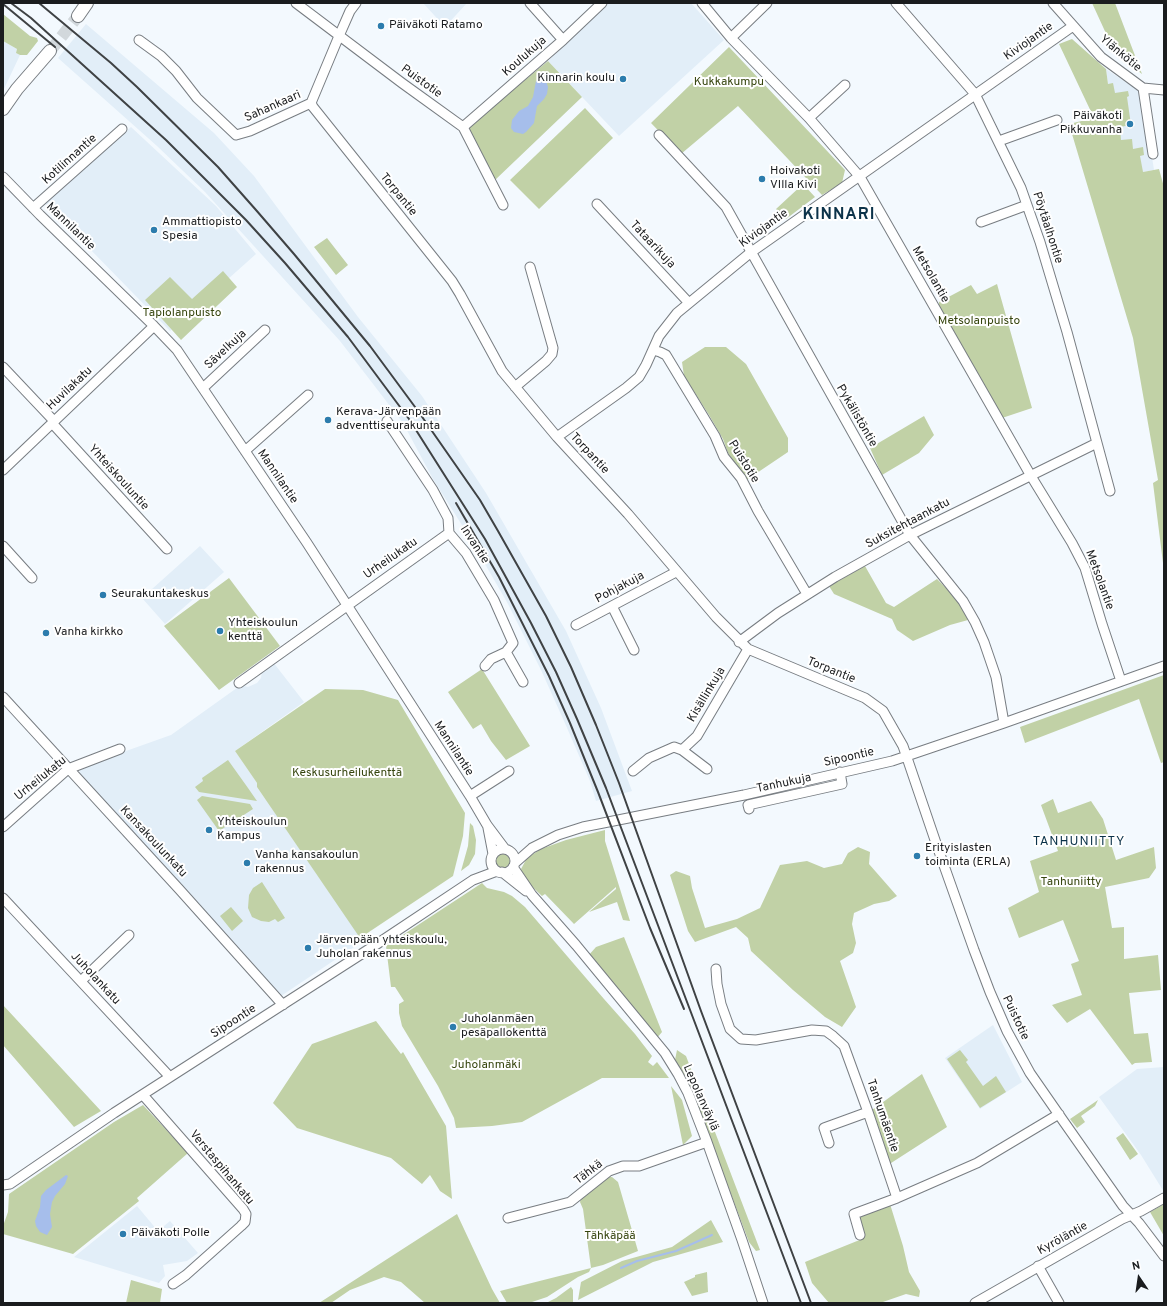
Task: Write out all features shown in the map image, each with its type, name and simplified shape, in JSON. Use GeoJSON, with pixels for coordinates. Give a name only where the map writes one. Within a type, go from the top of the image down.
{"type":"FeatureCollection","features":[{"type":"Feature","properties":{"kind":"main road"},"geometry":{"type":"LineString","coordinates":[[78,16],[87,3]]}},
{"type":"Feature","properties":{"kind":"main road"},"geometry":{"type":"LineString","coordinates":[[3,109],[50,51]]}},
{"type":"Feature","properties":{"kind":"main road"},"geometry":{"type":"LineString","coordinates":[[3,117],[25,81]]}},
{"type":"Feature","properties":{"kind":"street","name":"Puistotie"},"geometry":{"type":"LineString","coordinates":[[296,3],[402,84],[463,127],[503,205]]}},
{"type":"Feature","properties":{"kind":"street","name":"Sahankaari"},"geometry":{"type":"LineString","coordinates":[[139,40],[161,56],[176,71],[197,98],[236,135],[250,131],[311,103],[339,36],[350,12],[356,3]]}},
{"type":"Feature","properties":{"kind":"street"},"geometry":{"type":"LineString","coordinates":[[530,3],[563,40]]}},
{"type":"Feature","properties":{"kind":"street","name":"Koulukuja"},"geometry":{"type":"LineString","coordinates":[[463,127],[563,40],[602,3]]}},
{"type":"Feature","properties":{"kind":"street","name":"Metsolantie"},"geometry":{"type":"LineString","coordinates":[[702,3],[731,38],[809,118],[860,176],[1085,568],[1122,682]]}},
{"type":"Feature","properties":{"kind":"street"},"geometry":{"type":"LineString","coordinates":[[731,38],[767,3]]}},
{"type":"Feature","properties":{"kind":"street","name":"Pöytäalhontie"},"geometry":{"type":"LineString","coordinates":[[896,3],[975,94],[1021,188],[1040,242],[1067,332],[1110,491]]}},
{"type":"Feature","properties":{"kind":"street","name":"Ylänkötie"},"geometry":{"type":"LineString","coordinates":[[1053,3],[1101,57],[1143,88],[1164,90]]}},
{"type":"Feature","properties":{"kind":"street","name":"Kiviojantie"},"geometry":{"type":"LineString","coordinates":[[557,437],[626,388],[639,377],[666,325],[677,313],[750,253],[1073,26]]}},
{"type":"Feature","properties":{"kind":"street"},"geometry":{"type":"LineString","coordinates":[[809,118],[845,85]]}},
{"type":"Feature","properties":{"kind":"street"},"geometry":{"type":"LineString","coordinates":[[1143,88],[1153,154]]}},
{"type":"Feature","properties":{"kind":"street","name":"Torpantie"},"geometry":{"type":"LineString","coordinates":[[311,103],[313,108],[452,281],[502,371],[557,437],[628,514],[676,572],[748,649],[865,698],[883,711],[907,756]]}},
{"type":"Feature","properties":{"kind":"street"},"geometry":{"type":"LineString","coordinates":[[999,141],[1057,120]]}},
{"type":"Feature","properties":{"kind":"street","name":"Kotilinnantie"},"geometry":{"type":"LineString","coordinates":[[33,208],[122,129]]}},
{"type":"Feature","properties":{"kind":"street","name":"Pykälistöntie"},"geometry":{"type":"LineString","coordinates":[[659,135],[726,207],[750,253],[910,535],[963,601],[984,642],[996,677],[1004,723]]}},
{"type":"Feature","properties":{"kind":"street","name":"Mannilantie"},"geometry":{"type":"LineString","coordinates":[[3,177],[154,326],[176,350],[347,604],[487,825],[507,850]]}},
{"type":"Feature","properties":{"kind":"street","name":"Tataarikuja"},"geometry":{"type":"LineString","coordinates":[[596,204],[689,303]]}},
{"type":"Feature","properties":{"kind":"street"},"geometry":{"type":"LineString","coordinates":[[980,222],[1027,205]]}},
{"type":"Feature","properties":{"kind":"street"},"geometry":{"type":"LineString","coordinates":[[515,387],[552,354],[552,348],[530,267]]}},
{"type":"Feature","properties":{"kind":"street","name":"Huvilakatu"},"geometry":{"type":"LineString","coordinates":[[3,470],[154,326]]}},
{"type":"Feature","properties":{"kind":"street","name":"Sävelkuja"},"geometry":{"type":"LineString","coordinates":[[203,388],[265,330]]}},
{"type":"Feature","properties":{"kind":"street","name":"Puistotie"},"geometry":{"type":"LineString","coordinates":[[653,350],[666,355],[715,436],[724,457],[741,478],[758,511],[807,594]]}},
{"type":"Feature","properties":{"kind":"street","name":"Yhteiskouluntie"},"geometry":{"type":"LineString","coordinates":[[3,367],[167,549]]}},
{"type":"Feature","properties":{"kind":"street"},"geometry":{"type":"LineString","coordinates":[[245,451],[308,395]]}},
{"type":"Feature","properties":{"kind":"street","name":"Invantie"},"geometry":{"type":"LineString","coordinates":[[387,421],[433,490],[448,518],[449,533],[466,553],[494,600],[513,643],[506,652]]}},
{"type":"Feature","properties":{"kind":"street","name":"Suksitehtaankatu"},"geometry":{"type":"LineString","coordinates":[[740,642],[778,613],[807,594],[910,535],[1097,443]]}},
{"type":"Feature","properties":{"kind":"street","name":"Urheilukatu"},"geometry":{"type":"LineString","coordinates":[[239,683],[347,604],[449,533]]}},
{"type":"Feature","properties":{"kind":"street"},"geometry":{"type":"LineString","coordinates":[[3,546],[32,578]]}},
{"type":"Feature","properties":{"kind":"street","name":"Pohjakuja"},"geometry":{"type":"LineString","coordinates":[[576,625],[676,572]]}},
{"type":"Feature","properties":{"kind":"street"},"geometry":{"type":"LineString","coordinates":[[612,606],[634,650]]}},
{"type":"Feature","properties":{"kind":"street","name":"Kisällinkuja"},"geometry":{"type":"LineString","coordinates":[[682,750],[697,736],[748,649]]}},
{"type":"Feature","properties":{"kind":"street"},"geometry":{"type":"LineString","coordinates":[[485,666],[492,659],[506,652],[523,682]]}},
{"type":"Feature","properties":{"kind":"street","name":"Sipoontie"},"geometry":{"type":"LineString","coordinates":[[514,865],[532,848],[558,835],[582,827],[744,795],[907,756],[1122,682],[1164,666]]}},
{"type":"Feature","properties":{"kind":"street","name":"Kansakoulunkatu"},"geometry":{"type":"LineString","coordinates":[[3,697],[195,906],[283,1005]]}},
{"type":"Feature","properties":{"kind":"street"},"geometry":{"type":"LineString","coordinates":[[633,771],[649,758],[674,747],[682,750],[708,769]]}},
{"type":"Feature","properties":{"kind":"street","name":"Urheilukatu"},"geometry":{"type":"LineString","coordinates":[[3,827],[68,769],[120,749]]}},
{"type":"Feature","properties":{"kind":"street","name":"Puistotie"},"geometry":{"type":"LineString","coordinates":[[907,756],[936,843],[990,992],[1004,1026],[1018,1053],[1059,1114],[1131,1215],[1139,1223],[1164,1256]]}},
{"type":"Feature","properties":{"kind":"street"},"geometry":{"type":"LineString","coordinates":[[470,796],[509,771]]}},
{"type":"Feature","properties":{"kind":"street","name":"Tanhukuja"},"geometry":{"type":"LineString","coordinates":[[748,809],[748,805],[842,784],[840,772]]}},
{"type":"Feature","properties":{"kind":"street","name":"Mannilantie"},"geometry":{"type":"LineString","coordinates":[[487,825],[493,857]]}},
{"type":"Feature","properties":{"kind":"street","name":"Sipoontie"},"geometry":{"type":"LineString","coordinates":[[507,850],[532,848]]}},
{"type":"Feature","properties":{"kind":"street"},"geometry":{"type":"LineString","coordinates":[[501,849],[507,850],[513,853],[514,865],[510,870],[499,871],[492,863],[493,857],[501,849]]}},
{"type":"Feature","properties":{"kind":"street","name":"Sipoontie"},"geometry":{"type":"LineString","coordinates":[[3,1193],[6,1185],[142,1095],[377,944],[472,880],[493,857]]}},
{"type":"Feature","properties":{"kind":"street","name":"Lepolanväylä"},"geometry":{"type":"LineString","coordinates":[[514,865],[532,895],[576,945],[665,1052],[688,1093],[707,1142],[763,1303]]}},
{"type":"Feature","properties":{"kind":"street","name":"Sipoontie"},"geometry":{"type":"LineString","coordinates":[[472,880],[499,871]]}},
{"type":"Feature","properties":{"kind":"street","name":"Lepolanväylä"},"geometry":{"type":"LineString","coordinates":[[499,871],[532,895]]}},
{"type":"Feature","properties":{"kind":"street","name":"Juholankatu"},"geometry":{"type":"LineString","coordinates":[[3,898],[170,1077]]}},
{"type":"Feature","properties":{"kind":"street"},"geometry":{"type":"LineString","coordinates":[[80,981],[129,935]]}},
{"type":"Feature","properties":{"kind":"street","name":"Tanhumäentie"},"geometry":{"type":"LineString","coordinates":[[716,969],[716,984],[721,1004],[730,1029],[741,1039],[756,1040],[783,1037],[812,1030],[826,1031],[834,1036],[844,1046],[897,1198]]}},
{"type":"Feature","properties":{"kind":"street","name":"Verstaspihankatu"},"geometry":{"type":"LineString","coordinates":[[142,1095],[246,1214],[246,1219],[241,1226],[186,1275],[173,1284]]}},
{"type":"Feature","properties":{"kind":"street"},"geometry":{"type":"LineString","coordinates":[[829,1143],[824,1128],[868,1112]]}},
{"type":"Feature","properties":{"kind":"street"},"geometry":{"type":"LineString","coordinates":[[860,1235],[854,1214],[897,1198],[976,1163],[1059,1114]]}},
{"type":"Feature","properties":{"kind":"street","name":"Tähkä"},"geometry":{"type":"LineString","coordinates":[[508,1218],[570,1202],[609,1171],[623,1166],[639,1166],[707,1142]]}},
{"type":"Feature","properties":{"kind":"street","name":"Kyröläntie"},"geometry":{"type":"LineString","coordinates":[[975,1303],[1122,1219],[1164,1198]]}},
{"type":"Feature","properties":{"kind":"street"},"geometry":{"type":"LineString","coordinates":[[1038,1266],[1059,1303]]}},
{"type":"Feature","properties":{"kind":"shaded area"},"geometry":{"type":"Polygon","coordinates":[[[423,3],[467,3],[445,27],[423,3]]]}},
{"type":"Feature","properties":{"kind":"shaded area","name":"Kinnarin koulu"},"geometry":{"type":"Polygon","coordinates":[[[609,3],[691,3],[724,40],[619,136],[548,61],[609,3]]]}},
{"type":"Feature","properties":{"kind":"shaded area"},"geometry":{"type":"Polygon","coordinates":[[[86,24],[214,133],[254,176],[358,317],[422,396],[486,493],[566,631],[601,708],[632,791],[596,801],[590,781],[564,721],[541,670],[508,604],[470,538],[433,479],[403,423],[340,341],[205,192],[157,146],[58,58],[86,24]]]}},
{"type":"Feature","properties":{"kind":"shaded area"},"geometry":{"type":"Polygon","coordinates":[[[3,41],[17,49],[16,53],[20,55],[3,91],[3,41]]]}},
{"type":"Feature","properties":{"kind":"shaded area","name":"Päiväkoti Pikkuvanha"},"geometry":{"type":"Polygon","coordinates":[[[1106,69],[1142,93],[1154,170],[1121,176],[1106,69]]]}},
{"type":"Feature","properties":{"kind":"shaded area","name":"Ammattiopisto Spesia"},"geometry":{"type":"Polygon","coordinates":[[[131,127],[216,206],[256,254],[170,331],[45,203],[131,127]]]}},
{"type":"Feature","properties":{"kind":"shaded area"},"geometry":{"type":"Polygon","coordinates":[[[200,546],[224,572],[165,624],[142,598],[200,546]]]}},
{"type":"Feature","properties":{"kind":"shaded area","name":"Yhteiskoulun Kampus"},"geometry":{"type":"Polygon","coordinates":[[[273,662],[304,702],[235,751],[257,783],[257,787],[363,941],[281,996],[79,773],[81,767],[171,735],[241,685],[248,687],[257,683],[261,678],[262,671],[273,662]]]}},
{"type":"Feature","properties":{"kind":"shaded area"},"geometry":{"type":"Polygon","coordinates":[[[993,1025],[1022,1082],[980,1109],[945,1058],[993,1025]]]}},
{"type":"Feature","properties":{"kind":"shaded area"},"geometry":{"type":"Polygon","coordinates":[[[1164,1067],[1164,1192],[1141,1155],[1099,1097],[1137,1069],[1164,1067]]]}},
{"type":"Feature","properties":{"kind":"shaded area"},"geometry":{"type":"Polygon","coordinates":[[[137,1206],[158,1231],[170,1221],[198,1253],[187,1261],[163,1265],[165,1276],[159,1283],[74,1257],[137,1206]]]}},
{"type":"Feature","properties":{"kind":"green space"},"geometry":{"type":"Polygon","coordinates":[[[1092,3],[1115,3],[1142,74],[1115,53],[1092,3]]]}},
{"type":"Feature","properties":{"kind":"green space"},"geometry":{"type":"Polygon","coordinates":[[[3,14],[30,36],[37,38],[38,41],[27,55],[20,55],[16,53],[17,49],[3,41],[3,14]]]}},
{"type":"Feature","properties":{"kind":"green space"},"geometry":{"type":"Polygon","coordinates":[[[1072,39],[1106,69],[1108,84],[1113,83],[1115,93],[1128,91],[1129,96],[1127,97],[1131,125],[1120,127],[1121,140],[1132,139],[1133,149],[1143,147],[1144,155],[1140,156],[1143,172],[1159,169],[1164,187],[1164,571],[1153,483],[1158,480],[1133,338],[1069,124],[1094,118],[1059,44],[1072,39]]]}},
{"type":"Feature","properties":{"kind":"green space","name":"Kukkakumpu"},"geometry":{"type":"Polygon","coordinates":[[[729,47],[845,170],[842,183],[822,195],[738,106],[681,154],[651,123],[729,47]]]}},
{"type":"Feature","properties":{"kind":"green space"},"geometry":{"type":"Polygon","coordinates":[[[548,61],[582,97],[494,181],[467,128],[548,61]]]}},
{"type":"Feature","properties":{"kind":"green space"},"geometry":{"type":"Polygon","coordinates":[[[585,108],[613,138],[539,209],[510,180],[585,108]]]}},
{"type":"Feature","properties":{"kind":"green space"},"geometry":{"type":"Polygon","coordinates":[[[803,184],[815,197],[786,219],[776,209],[803,184]]]}},
{"type":"Feature","properties":{"kind":"green space"},"geometry":{"type":"Polygon","coordinates":[[[327,238],[348,265],[336,275],[314,247],[327,238]]]}},
{"type":"Feature","properties":{"kind":"green space","name":"Tapiolanpuisto"},"geometry":{"type":"Polygon","coordinates":[[[223,271],[237,287],[181,340],[145,300],[170,277],[192,299],[223,271]]]}},
{"type":"Feature","properties":{"kind":"green space","name":"Metsolanpuisto"},"geometry":{"type":"Polygon","coordinates":[[[997,284],[1032,408],[1002,418],[939,309],[939,302],[971,285],[977,294],[997,284]]]}},
{"type":"Feature","properties":{"kind":"green space"},"geometry":{"type":"Polygon","coordinates":[[[705,347],[726,347],[746,364],[788,438],[788,452],[745,481],[728,453],[723,439],[684,376],[682,362],[705,347]]]}},
{"type":"Feature","properties":{"kind":"green space"},"geometry":{"type":"Polygon","coordinates":[[[924,416],[934,435],[919,453],[882,475],[870,448],[924,416]]]}},
{"type":"Feature","properties":{"kind":"green space"},"geometry":{"type":"Polygon","coordinates":[[[865,566],[886,603],[894,607],[937,579],[958,600],[968,620],[950,625],[913,641],[897,630],[892,619],[834,594],[829,586],[865,566]]]}},
{"type":"Feature","properties":{"kind":"green space"},"geometry":{"type":"Polygon","coordinates":[[[229,578],[280,646],[219,690],[164,626],[229,578]]]}},
{"type":"Feature","properties":{"kind":"green space"},"geometry":{"type":"Polygon","coordinates":[[[482,669],[530,746],[506,760],[491,741],[481,724],[473,729],[448,692],[482,669]]]}},
{"type":"Feature","properties":{"kind":"green space"},"geometry":{"type":"Polygon","coordinates":[[[1164,675],[1164,762],[1161,763],[1139,699],[1025,743],[1020,727],[1164,675]]]}},
{"type":"Feature","properties":{"kind":"green space","name":"Keskusurheilukenttä"},"geometry":{"type":"Polygon","coordinates":[[[325,689],[363,690],[398,700],[465,813],[463,836],[453,876],[360,938],[257,787],[257,783],[235,751],[325,689]]]}},
{"type":"Feature","properties":{"kind":"green space"},"geometry":{"type":"Polygon","coordinates":[[[228,760],[257,801],[199,792],[195,787],[203,781],[202,778],[228,760]]]}},
{"type":"Feature","properties":{"kind":"green space"},"geometry":{"type":"Polygon","coordinates":[[[202,796],[250,804],[253,809],[219,831],[197,800],[202,796]]]}},
{"type":"Feature","properties":{"kind":"green space","name":"Tanhuniitty"},"geometry":{"type":"Polygon","coordinates":[[[1053,799],[1058,813],[1091,801],[1103,819],[1116,860],[1154,847],[1156,868],[1149,878],[1105,887],[1112,928],[1124,927],[1124,959],[1158,955],[1161,990],[1129,993],[1134,1034],[1148,1033],[1152,1062],[1135,1063],[1132,1065],[1090,1009],[1067,1023],[1052,1005],[1082,995],[1071,964],[1079,961],[1063,920],[1019,938],[1008,908],[1039,892],[1030,861],[1058,851],[1041,805],[1053,799]]]}},
{"type":"Feature","properties":{"kind":"green space"},"geometry":{"type":"Polygon","coordinates":[[[470,823],[473,826],[476,840],[475,854],[469,865],[461,871],[468,846],[470,823]]]}},
{"type":"Feature","properties":{"kind":"green space"},"geometry":{"type":"Polygon","coordinates":[[[605,830],[605,841],[630,921],[623,920],[617,902],[589,912],[616,889],[616,887],[574,924],[545,894],[542,896],[523,878],[521,869],[527,858],[541,849],[566,840],[605,830]]]}},
{"type":"Feature","properties":{"kind":"green space"},"geometry":{"type":"Polygon","coordinates":[[[858,847],[870,852],[869,864],[897,896],[889,901],[874,904],[854,913],[852,924],[856,943],[853,953],[840,961],[856,1007],[842,1027],[825,1017],[751,951],[748,938],[736,927],[695,942],[688,931],[670,875],[676,871],[690,876],[692,888],[705,928],[737,919],[760,908],[780,865],[807,861],[824,868],[842,864],[848,853],[858,847]]]}},
{"type":"Feature","properties":{"kind":"green space"},"geometry":{"type":"Polygon","coordinates":[[[500,854],[506,854],[510,858],[510,864],[506,868],[500,868],[496,864],[496,858],[500,854]]]}},
{"type":"Feature","properties":{"kind":"green space"},"geometry":{"type":"Polygon","coordinates":[[[262,882],[285,918],[278,922],[275,919],[269,922],[261,921],[252,917],[248,908],[249,895],[253,888],[262,882]]]}},
{"type":"Feature","properties":{"kind":"green space","name":"Juholanmäki"},"geometry":{"type":"Polygon","coordinates":[[[482,883],[487,888],[504,892],[512,896],[525,907],[635,1034],[652,1056],[648,1062],[653,1066],[657,1062],[669,1078],[602,1078],[522,1122],[492,1126],[456,1128],[454,1118],[438,1086],[402,1026],[399,1013],[399,1004],[404,1001],[395,987],[391,987],[386,946],[482,883]]]}},
{"type":"Feature","properties":{"kind":"green space"},"geometry":{"type":"Polygon","coordinates":[[[231,907],[243,921],[232,931],[220,916],[231,907]]]}},
{"type":"Feature","properties":{"kind":"green space"},"geometry":{"type":"Polygon","coordinates":[[[624,937],[662,1032],[657,1038],[588,956],[596,947],[624,937]]]}},
{"type":"Feature","properties":{"kind":"green space"},"geometry":{"type":"Polygon","coordinates":[[[3,1005],[101,1111],[74,1127],[3,1045],[3,1005]]]}},
{"type":"Feature","properties":{"kind":"green space"},"geometry":{"type":"Polygon","coordinates":[[[376,1021],[401,1054],[403,1052],[446,1126],[452,1199],[440,1191],[430,1175],[422,1184],[391,1158],[297,1128],[273,1103],[312,1044],[376,1021]]]}},
{"type":"Feature","properties":{"kind":"green space"},"geometry":{"type":"Polygon","coordinates":[[[677,1050],[686,1056],[760,1250],[756,1251],[749,1242],[688,1080],[675,1060],[677,1050]]]}},
{"type":"Feature","properties":{"kind":"green space"},"geometry":{"type":"Polygon","coordinates":[[[960,1050],[968,1060],[966,1062],[983,1086],[996,1076],[1006,1092],[980,1108],[947,1059],[960,1050]]]}},
{"type":"Feature","properties":{"kind":"green space"},"geometry":{"type":"Polygon","coordinates":[[[922,1074],[947,1127],[888,1165],[872,1110],[922,1074]]]}},
{"type":"Feature","properties":{"kind":"green space"},"geometry":{"type":"Polygon","coordinates":[[[671,1086],[682,1100],[692,1136],[683,1145],[671,1086]]]}},
{"type":"Feature","properties":{"kind":"green space"},"geometry":{"type":"Polygon","coordinates":[[[1098,1100],[1095,1106],[1081,1116],[1085,1122],[1077,1128],[1070,1119],[1098,1100]]]}},
{"type":"Feature","properties":{"kind":"green space"},"geometry":{"type":"Polygon","coordinates":[[[143,1105],[188,1153],[137,1198],[139,1201],[73,1254],[3,1234],[3,1226],[8,1212],[9,1194],[114,1122],[143,1105]]]}},
{"type":"Feature","properties":{"kind":"green space"},"geometry":{"type":"Polygon","coordinates":[[[1123,1133],[1138,1154],[1130,1160],[1116,1138],[1123,1133]]]}},
{"type":"Feature","properties":{"kind":"green space","name":"Tähkäpää"},"geometry":{"type":"Polygon","coordinates":[[[608,1177],[612,1177],[618,1182],[638,1251],[603,1265],[591,1268],[583,1209],[580,1202],[581,1198],[608,1177]]]}},
{"type":"Feature","properties":{"kind":"green space"},"geometry":{"type":"Polygon","coordinates":[[[890,1204],[903,1246],[909,1272],[920,1291],[919,1297],[906,1294],[880,1303],[829,1303],[812,1283],[805,1262],[862,1239],[857,1217],[890,1204]]]}},
{"type":"Feature","properties":{"kind":"green space"},"geometry":{"type":"Polygon","coordinates":[[[1164,1204],[1164,1236],[1150,1212],[1164,1204]]]}},
{"type":"Feature","properties":{"kind":"green space"},"geometry":{"type":"Polygon","coordinates":[[[457,1214],[500,1303],[425,1303],[401,1282],[384,1277],[350,1290],[331,1303],[319,1303],[457,1214]]]}},
{"type":"Feature","properties":{"kind":"green space"},"geometry":{"type":"Polygon","coordinates":[[[711,1220],[723,1242],[653,1262],[578,1300],[581,1282],[622,1261],[672,1247],[711,1220]]]}},
{"type":"Feature","properties":{"kind":"green space"},"geometry":{"type":"Polygon","coordinates":[[[591,1268],[589,1272],[578,1277],[547,1297],[529,1303],[507,1303],[500,1291],[591,1268]]]}},
{"type":"Feature","properties":{"kind":"green space"},"geometry":{"type":"Polygon","coordinates":[[[707,1272],[708,1292],[692,1296],[684,1282],[695,1277],[695,1275],[707,1272]]]}},
{"type":"Feature","properties":{"kind":"green space"},"geometry":{"type":"Polygon","coordinates":[[[131,1280],[162,1289],[160,1303],[126,1303],[131,1280]]]}},
{"type":"Feature","properties":{"kind":"green space"},"geometry":{"type":"Polygon","coordinates":[[[571,1287],[573,1290],[573,1303],[546,1303],[556,1298],[571,1287]]]}},
{"type":"Feature","properties":{"kind":"water"},"geometry":{"type":"Polygon","coordinates":[[[539,79],[546,81],[548,87],[547,94],[537,106],[534,123],[523,134],[514,132],[511,128],[512,120],[519,111],[528,106],[533,97],[536,81],[539,79]]]}},
{"type":"Feature","properties":{"kind":"water"},"geometry":{"type":"Polygon","coordinates":[[[66,1175],[68,1176],[65,1184],[52,1202],[50,1214],[52,1227],[47,1235],[40,1232],[35,1221],[40,1207],[41,1196],[46,1190],[66,1175]]]}},
{"type":"Feature","properties":{"kind":"waterway"},"geometry":{"type":"LineString","coordinates":[[621,1268],[637,1261],[676,1251],[712,1235]]}},
{"type":"Feature","properties":{"kind":"tunnel"},"geometry":{"type":"LineString","coordinates":[[50,51],[78,16]]}},
{"type":"Feature","properties":{"kind":"railway"},"geometry":{"type":"LineString","coordinates":[[11,3],[31,18],[166,140],[246,220],[285,263],[348,337],[409,419],[485,539],[556,672],[606,788],[801,1303]]}},
{"type":"Feature","properties":{"kind":"railway"},"geometry":{"type":"LineString","coordinates":[[39,3],[111,63],[218,167],[294,254],[370,346],[418,411],[480,500],[546,616],[571,667],[596,725],[619,783],[701,1011],[811,1303]]}},
{"type":"Feature","properties":{"kind":"railway"},"geometry":{"type":"LineString","coordinates":[[3,4],[55,47]]}},
{"type":"Feature","properties":{"kind":"railway"},"geometry":{"type":"LineString","coordinates":[[456,503],[499,577],[549,676],[598,792],[650,928],[684,1009]]}},
{"type":"Feature","properties":{"kind":"place","name":"Päiväkoti Ratamo"},"geometry":{"type":"Point","coordinates":[381,26]}},
{"type":"Feature","properties":{"kind":"place","name":"Kinnarin koulu"},"geometry":{"type":"Point","coordinates":[623,79]}},
{"type":"Feature","properties":{"kind":"place","name":"Päiväkoti Pikkuvanha"},"geometry":{"type":"Point","coordinates":[1130,124]}},
{"type":"Feature","properties":{"kind":"place","name":"Hoivakoti VIlla Kivi"},"geometry":{"type":"Point","coordinates":[762,179]}},
{"type":"Feature","properties":{"kind":"place","name":"Ammattiopisto Spesia"},"geometry":{"type":"Point","coordinates":[154,230]}},
{"type":"Feature","properties":{"kind":"place","name":"Kerava-Järvenpään adventtiseurakunta"},"geometry":{"type":"Point","coordinates":[328,420]}},
{"type":"Feature","properties":{"kind":"place","name":"Seurakuntakeskus"},"geometry":{"type":"Point","coordinates":[103,595]}},
{"type":"Feature","properties":{"kind":"place","name":"Yhteiskoulun kenttä"},"geometry":{"type":"Point","coordinates":[220,631]}},
{"type":"Feature","properties":{"kind":"place","name":"Vanha kirkko"},"geometry":{"type":"Point","coordinates":[46,633]}},
{"type":"Feature","properties":{"kind":"place","name":"Yhteiskoulun Kampus"},"geometry":{"type":"Point","coordinates":[209,830]}},
{"type":"Feature","properties":{"kind":"place","name":"Erityislasten toiminta (ERLA)"},"geometry":{"type":"Point","coordinates":[917,856]}},
{"type":"Feature","properties":{"kind":"place","name":"Vanha kansakoulun rakennus"},"geometry":{"type":"Point","coordinates":[247,863]}},
{"type":"Feature","properties":{"kind":"place","name":"Järvenpään yhteiskoulu, Juholan rakennus"},"geometry":{"type":"Point","coordinates":[308,948]}},
{"type":"Feature","properties":{"kind":"place","name":"Juholanmäen pesäpallokenttä"},"geometry":{"type":"Point","coordinates":[453,1027]}},
{"type":"Feature","properties":{"kind":"place","name":"Päiväkoti Polle"},"geometry":{"type":"Point","coordinates":[123,1234]}},
{"type":"Feature","properties":{"kind":"district","name":"KINNARI"},"geometry":{"type":"Point","coordinates":[839,216]}},
{"type":"Feature","properties":{"kind":"district","name":"TANHUNIITTY"},"geometry":{"type":"Point","coordinates":[1079,842]}}]}
